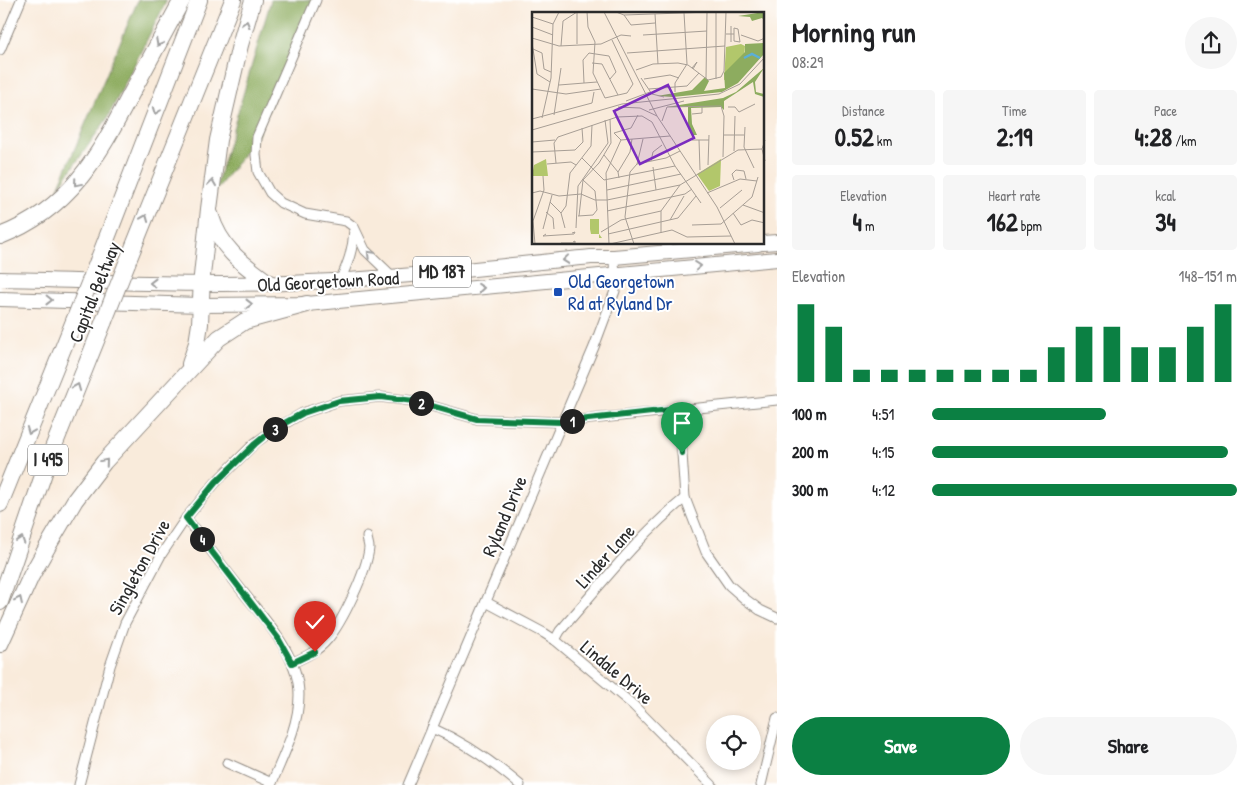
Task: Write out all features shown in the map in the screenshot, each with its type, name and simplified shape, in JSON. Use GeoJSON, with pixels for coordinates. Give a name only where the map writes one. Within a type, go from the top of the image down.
{"type":"FeatureCollection","features":[{"type":"Feature","properties":{"kind":"highway"},"geometry":{"type":"LineString","coordinates":[[0,236],[28,224],[48,210],[69,192],[90,166],[107,140],[182,0]]}},
{"type":"Feature","properties":{"kind":"highway","name":"Capital Beltway"},"geometry":{"type":"LineString","coordinates":[[0,504],[98,262],[200,0]]}},
{"type":"Feature","properties":{"kind":"highway","name":"Capital Beltway"},"geometry":{"type":"LineString","coordinates":[[0,602],[49,458],[233,0]]}},
{"type":"Feature","properties":{"kind":"highway"},"geometry":{"type":"LineString","coordinates":[[188,369],[197,342],[200,324],[209,209],[218,140],[240,45],[253,0]]}},
{"type":"Feature","properties":{"kind":"highway"},"geometry":{"type":"LineString","coordinates":[[209,209],[215,231],[233,256],[269,283]]}},
{"type":"Feature","properties":{"kind":"highway"},"geometry":{"type":"LineString","coordinates":[[0,644],[31,576],[75,500],[104,462],[188,369],[219,338],[241,323],[270,313],[307,304]]}},
{"type":"Feature","properties":{"kind":"main road"},"geometry":{"type":"LineString","coordinates":[[764,243],[777,242]]}},
{"type":"Feature","properties":{"kind":"main road","name":"Old Georgetown Road"},"geometry":{"type":"LineString","coordinates":[[0,279],[202,284],[340,281],[581,258],[614,257],[747,245]]}},
{"type":"Feature","properties":{"kind":"main road","name":"Old Georgetown Road"},"geometry":{"type":"LineString","coordinates":[[0,299],[201,304],[307,304],[777,259]]}},
{"type":"Feature","properties":{"kind":"street"},"geometry":{"type":"LineString","coordinates":[[0,50],[21,0]]}},
{"type":"Feature","properties":{"kind":"street"},"geometry":{"type":"LineString","coordinates":[[316,0],[257,137],[256,155],[258,172],[270,193],[281,203],[305,214],[346,221],[354,227],[365,250],[393,277]]}},
{"type":"Feature","properties":{"kind":"street"},"geometry":{"type":"LineString","coordinates":[[340,281],[353,246],[354,227]]}},
{"type":"Feature","properties":{"kind":"street","name":"Ryland Drive"},"geometry":{"type":"LineString","coordinates":[[408,785],[616,291],[614,257]]}},
{"type":"Feature","properties":{"kind":"street","name":"Singleton Drive"},"geometry":{"type":"LineString","coordinates":[[79,785],[110,666],[125,623],[161,555],[186,518],[216,482],[272,430],[303,413],[339,401],[380,397],[414,401],[477,419],[561,422],[777,400]]}},
{"type":"Feature","properties":{"kind":"street"},"geometry":{"type":"LineString","coordinates":[[679,409],[685,498],[706,552],[729,585],[760,610],[777,618]]}},
{"type":"Feature","properties":{"kind":"street","name":"Linder Lane"},"geometry":{"type":"LineString","coordinates":[[554,640],[642,539],[668,512],[685,498]]}},
{"type":"Feature","properties":{"kind":"street"},"geometry":{"type":"LineString","coordinates":[[186,518],[278,638],[292,663],[297,678],[299,694],[296,722],[272,784],[227,763]]}},
{"type":"Feature","properties":{"kind":"street"},"geometry":{"type":"LineString","coordinates":[[292,663],[315,652],[328,640],[338,624],[353,595],[366,559],[369,546],[367,537]]}},
{"type":"Feature","properties":{"kind":"street","name":"Lindale Drive"},"geometry":{"type":"LineString","coordinates":[[486,602],[554,640],[633,705],[712,785]]}},
{"type":"Feature","properties":{"kind":"street"},"geometry":{"type":"LineString","coordinates":[[761,785],[777,718]]}},
{"type":"Feature","properties":{"kind":"street"},"geometry":{"type":"LineString","coordinates":[[432,728],[459,741],[500,768],[520,785]]}},
{"type":"Feature","properties":{"kind":"green space"},"geometry":{"type":"Polygon","coordinates":[[[138,0],[167,0],[107,119],[58,188],[138,0]]]}},
{"type":"Feature","properties":{"kind":"green space"},"geometry":{"type":"Polygon","coordinates":[[[271,0],[316,0],[257,137],[214,193],[271,0]]]}},
{"type":"Feature","properties":{"kind":"place","name":"Old Georgetown Rd at Ryland Dr"},"geometry":{"type":"Point","coordinates":[558,292]}},
{"type":"Feature","properties":{"kind":"route"},"geometry":{"type":"LineString","coordinates":[[315,652],[292,663],[278,638],[186,518],[216,482],[255,444],[272,430],[303,413],[339,401],[380,397],[414,401],[477,419],[561,422],[679,409],[682,453]]}}]}
